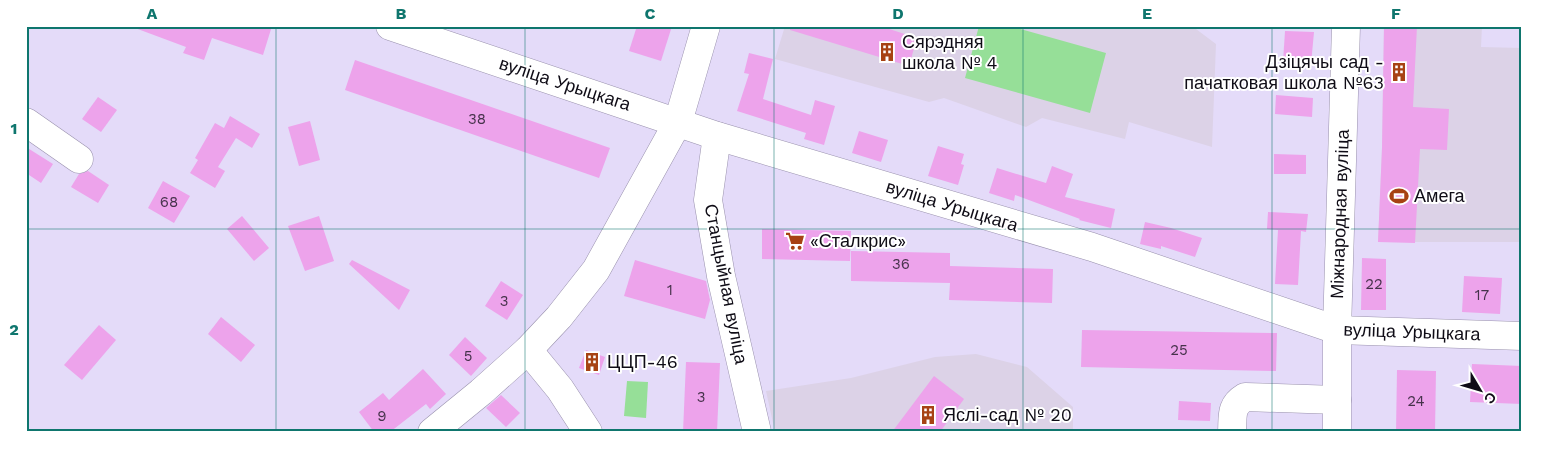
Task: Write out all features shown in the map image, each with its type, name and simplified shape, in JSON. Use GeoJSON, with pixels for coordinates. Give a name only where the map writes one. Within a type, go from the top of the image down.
{"type":"FeatureCollection","features":[{"type":"Feature","properties":{"kind":"street","name":"вуліца Урыцкага"},"geometry":{"type":"LineString","coordinates":[[390,26],[717,136],[1092,247],[1337,330],[1522,336]]}},
{"type":"Feature","properties":{"kind":"street"},"geometry":{"type":"LineString","coordinates":[[432,432],[528,350],[559,317],[596,270],[678,122],[706,26]]}},
{"type":"Feature","properties":{"kind":"street","name":"Міжнародная вуліца"},"geometry":{"type":"LineString","coordinates":[[1337,432],[1337,330],[1346,26]]}},
{"type":"Feature","properties":{"kind":"street"},"geometry":{"type":"LineString","coordinates":[[26,122],[79,159]]}},
{"type":"Feature","properties":{"kind":"street","name":"Станцыйная вуліца"},"geometry":{"type":"LineString","coordinates":[[717,136],[708,200],[722,276],[757,432]]}},
{"type":"Feature","properties":{"kind":"street"},"geometry":{"type":"LineString","coordinates":[[528,350],[560,389],[588,432]]}},
{"type":"Feature","properties":{"kind":"street"},"geometry":{"type":"LineString","coordinates":[[1232,432],[1233,411],[1237,402],[1245,398],[1337,400]]}},
{"type":"Feature","properties":{"kind":"shaded area"},"geometry":{"type":"Polygon","coordinates":[[[785,26],[1192,26],[1216,44],[1212,147],[1129,122],[1125,139],[1042,118],[1026,127],[944,98],[929,102],[775,59],[785,26]]]}},
{"type":"Feature","properties":{"kind":"shaded area"},"geometry":{"type":"Polygon","coordinates":[[[1384,26],[1482,26],[1481,47],[1522,48],[1522,242],[1378,242],[1384,26]]]}},
{"type":"Feature","properties":{"kind":"shaded area"},"geometry":{"type":"Polygon","coordinates":[[[976,354],[1027,367],[1073,407],[1073,432],[775,432],[766,391],[851,378],[935,357],[976,354]]]}},
{"type":"Feature","properties":{"kind":"green space"},"geometry":{"type":"Polygon","coordinates":[[[979,26],[1010,26],[1106,53],[1090,113],[965,78],[979,26]]]}},
{"type":"Feature","properties":{"kind":"green space"},"geometry":{"type":"Polygon","coordinates":[[[627,381],[648,382],[646,418],[624,416],[627,381]]]}},
{"type":"Feature","properties":{"kind":"building"},"geometry":{"type":"Polygon","coordinates":[[[135,26],[272,26],[263,55],[212,38],[204,60],[183,53],[186,47],[135,28],[135,26]]]}},
{"type":"Feature","properties":{"kind":"building"},"geometry":{"type":"Polygon","coordinates":[[[637,26],[672,26],[661,61],[629,51],[637,26]]]}},
{"type":"Feature","properties":{"kind":"building","name":"Сярэдняя школа № 4"},"geometry":{"type":"Polygon","coordinates":[[[790,26],[880,26],[917,38],[909,66],[790,30],[790,26]]]}},
{"type":"Feature","properties":{"kind":"building"},"geometry":{"type":"Polygon","coordinates":[[[1384,26],[1417,26],[1413,107],[1449,109],[1447,150],[1420,149],[1415,243],[1378,242],[1384,26]]]}},
{"type":"Feature","properties":{"kind":"building"},"geometry":{"type":"Polygon","coordinates":[[[1285,31],[1314,32],[1311,64],[1283,62],[1285,31]]]}},
{"type":"Feature","properties":{"kind":"building"},"geometry":{"type":"Polygon","coordinates":[[[749,53],[773,59],[763,99],[811,115],[815,100],[835,106],[824,145],[804,139],[806,133],[737,111],[749,74],[744,73],[749,53]]]}},
{"type":"Feature","properties":{"kind":"building"},"geometry":{"type":"Polygon","coordinates":[[[355,60],[610,148],[599,178],[345,90],[355,60]]]}},
{"type":"Feature","properties":{"kind":"building"},"geometry":{"type":"Polygon","coordinates":[[[1276,95],[1313,98],[1312,117],[1275,114],[1276,95]]]}},
{"type":"Feature","properties":{"kind":"building"},"geometry":{"type":"Polygon","coordinates":[[[98,97],[117,110],[101,132],[82,119],[98,97]]]}},
{"type":"Feature","properties":{"kind":"building"},"geometry":{"type":"Polygon","coordinates":[[[230,116],[260,134],[252,148],[236,138],[218,167],[225,171],[215,188],[190,173],[198,160],[195,158],[215,123],[224,128],[230,116]]]}},
{"type":"Feature","properties":{"kind":"building"},"geometry":{"type":"Polygon","coordinates":[[[310,121],[320,160],[299,166],[288,127],[310,121]]]}},
{"type":"Feature","properties":{"kind":"building"},"geometry":{"type":"Polygon","coordinates":[[[859,131],[888,140],[881,162],[852,153],[859,131]]]}},
{"type":"Feature","properties":{"kind":"building"},"geometry":{"type":"Polygon","coordinates":[[[938,146],[964,154],[961,164],[964,165],[958,185],[928,176],[938,146]]]}},
{"type":"Feature","properties":{"kind":"building"},"geometry":{"type":"Polygon","coordinates":[[[26,147],[53,164],[41,183],[26,173],[26,147]]]}},
{"type":"Feature","properties":{"kind":"building"},"geometry":{"type":"Polygon","coordinates":[[[1274,154],[1306,155],[1306,174],[1274,174],[1274,154]]]}},
{"type":"Feature","properties":{"kind":"building"},"geometry":{"type":"Polygon","coordinates":[[[1052,166],[1073,174],[1065,197],[1115,209],[1111,228],[1079,220],[1015,195],[1014,201],[989,193],[997,168],[1046,183],[1052,166]]]}},
{"type":"Feature","properties":{"kind":"building"},"geometry":{"type":"Polygon","coordinates":[[[88,171],[109,185],[98,203],[71,187],[79,174],[88,171]]]}},
{"type":"Feature","properties":{"kind":"building"},"geometry":{"type":"Polygon","coordinates":[[[163,181],[190,196],[174,223],[148,208],[163,181]]]}},
{"type":"Feature","properties":{"kind":"building"},"geometry":{"type":"Polygon","coordinates":[[[1268,212],[1308,214],[1306,232],[1301,231],[1298,285],[1275,284],[1278,230],[1267,229],[1268,212]]]}},
{"type":"Feature","properties":{"kind":"building"},"geometry":{"type":"Polygon","coordinates":[[[242,216],[269,248],[254,261],[227,229],[242,216]]]}},
{"type":"Feature","properties":{"kind":"building"},"geometry":{"type":"Polygon","coordinates":[[[319,216],[334,261],[305,271],[288,226],[319,216]]]}},
{"type":"Feature","properties":{"kind":"building"},"geometry":{"type":"Polygon","coordinates":[[[1145,222],[1202,238],[1195,257],[1161,246],[1161,249],[1140,244],[1145,222]]]}},
{"type":"Feature","properties":{"kind":"building"},"geometry":{"type":"Polygon","coordinates":[[[762,229],[851,231],[850,261],[762,259],[762,229]]]}},
{"type":"Feature","properties":{"kind":"building"},"geometry":{"type":"Polygon","coordinates":[[[851,251],[950,253],[950,266],[1053,269],[1052,303],[949,300],[950,283],[851,281],[851,251]]]}},
{"type":"Feature","properties":{"kind":"building"},"geometry":{"type":"Polygon","coordinates":[[[1362,258],[1386,259],[1386,310],[1361,310],[1362,258]]]}},
{"type":"Feature","properties":{"kind":"building"},"geometry":{"type":"Polygon","coordinates":[[[352,260],[410,290],[399,310],[349,264],[352,260]]]}},
{"type":"Feature","properties":{"kind":"building"},"geometry":{"type":"Polygon","coordinates":[[[635,260],[706,281],[710,300],[705,319],[624,296],[635,260]]]}},
{"type":"Feature","properties":{"kind":"building"},"geometry":{"type":"Polygon","coordinates":[[[1464,276],[1502,278],[1500,314],[1462,312],[1464,276]]]}},
{"type":"Feature","properties":{"kind":"building"},"geometry":{"type":"Polygon","coordinates":[[[501,281],[523,295],[507,320],[485,306],[501,281]]]}},
{"type":"Feature","properties":{"kind":"building"},"geometry":{"type":"Polygon","coordinates":[[[221,317],[255,345],[241,362],[208,334],[221,317]]]}},
{"type":"Feature","properties":{"kind":"building"},"geometry":{"type":"Polygon","coordinates":[[[99,325],[116,340],[82,380],[64,365],[99,325]]]}},
{"type":"Feature","properties":{"kind":"building"},"geometry":{"type":"Polygon","coordinates":[[[1082,330],[1277,333],[1276,371],[1081,367],[1082,330]]]}},
{"type":"Feature","properties":{"kind":"building"},"geometry":{"type":"Polygon","coordinates":[[[465,337],[487,358],[471,376],[449,355],[465,337]]]}},
{"type":"Feature","properties":{"kind":"building","name":"ЦЦП-46"},"geometry":{"type":"Polygon","coordinates":[[[586,350],[605,357],[599,375],[579,368],[586,350]]]}},
{"type":"Feature","properties":{"kind":"building"},"geometry":{"type":"Polygon","coordinates":[[[686,362],[720,363],[717,432],[683,432],[686,362]]]}},
{"type":"Feature","properties":{"kind":"building"},"geometry":{"type":"Polygon","coordinates":[[[1472,364],[1522,366],[1522,404],[1470,402],[1472,364]]]}},
{"type":"Feature","properties":{"kind":"building"},"geometry":{"type":"Polygon","coordinates":[[[423,369],[446,394],[430,409],[426,404],[390,432],[374,432],[359,412],[383,393],[389,400],[423,369]]]}},
{"type":"Feature","properties":{"kind":"building"},"geometry":{"type":"Polygon","coordinates":[[[1397,370],[1436,371],[1435,432],[1396,432],[1397,370]]]}},
{"type":"Feature","properties":{"kind":"building","name":"Яслі-сад № 20"},"geometry":{"type":"Polygon","coordinates":[[[934,376],[964,399],[940,432],[892,432],[934,376]]]}},
{"type":"Feature","properties":{"kind":"building"},"geometry":{"type":"Polygon","coordinates":[[[501,395],[520,413],[506,427],[486,408],[501,395]]]}},
{"type":"Feature","properties":{"kind":"building"},"geometry":{"type":"Polygon","coordinates":[[[1179,401],[1211,403],[1210,421],[1178,420],[1179,401]]]}},
{"type":"Feature","properties":{"kind":"place","name":"Сярэдняя школа № 4"},"geometry":{"type":"Point","coordinates":[887,52]}},
{"type":"Feature","properties":{"kind":"place","name":"Дзіцячы сад - пачатковая школа №63"},"geometry":{"type":"Point","coordinates":[1399,72]}},
{"type":"Feature","properties":{"kind":"place","name":"Амега"},"geometry":{"type":"Point","coordinates":[1399,196]}},
{"type":"Feature","properties":{"kind":"place","name":"«Сталкрис»"},"geometry":{"type":"Point","coordinates":[795,241]}},
{"type":"Feature","properties":{"kind":"place","name":"ЦЦП-46"},"geometry":{"type":"Point","coordinates":[592,362]}},
{"type":"Feature","properties":{"kind":"place","name":"Яслі-сад № 20"},"geometry":{"type":"Point","coordinates":[928,415]}}]}
